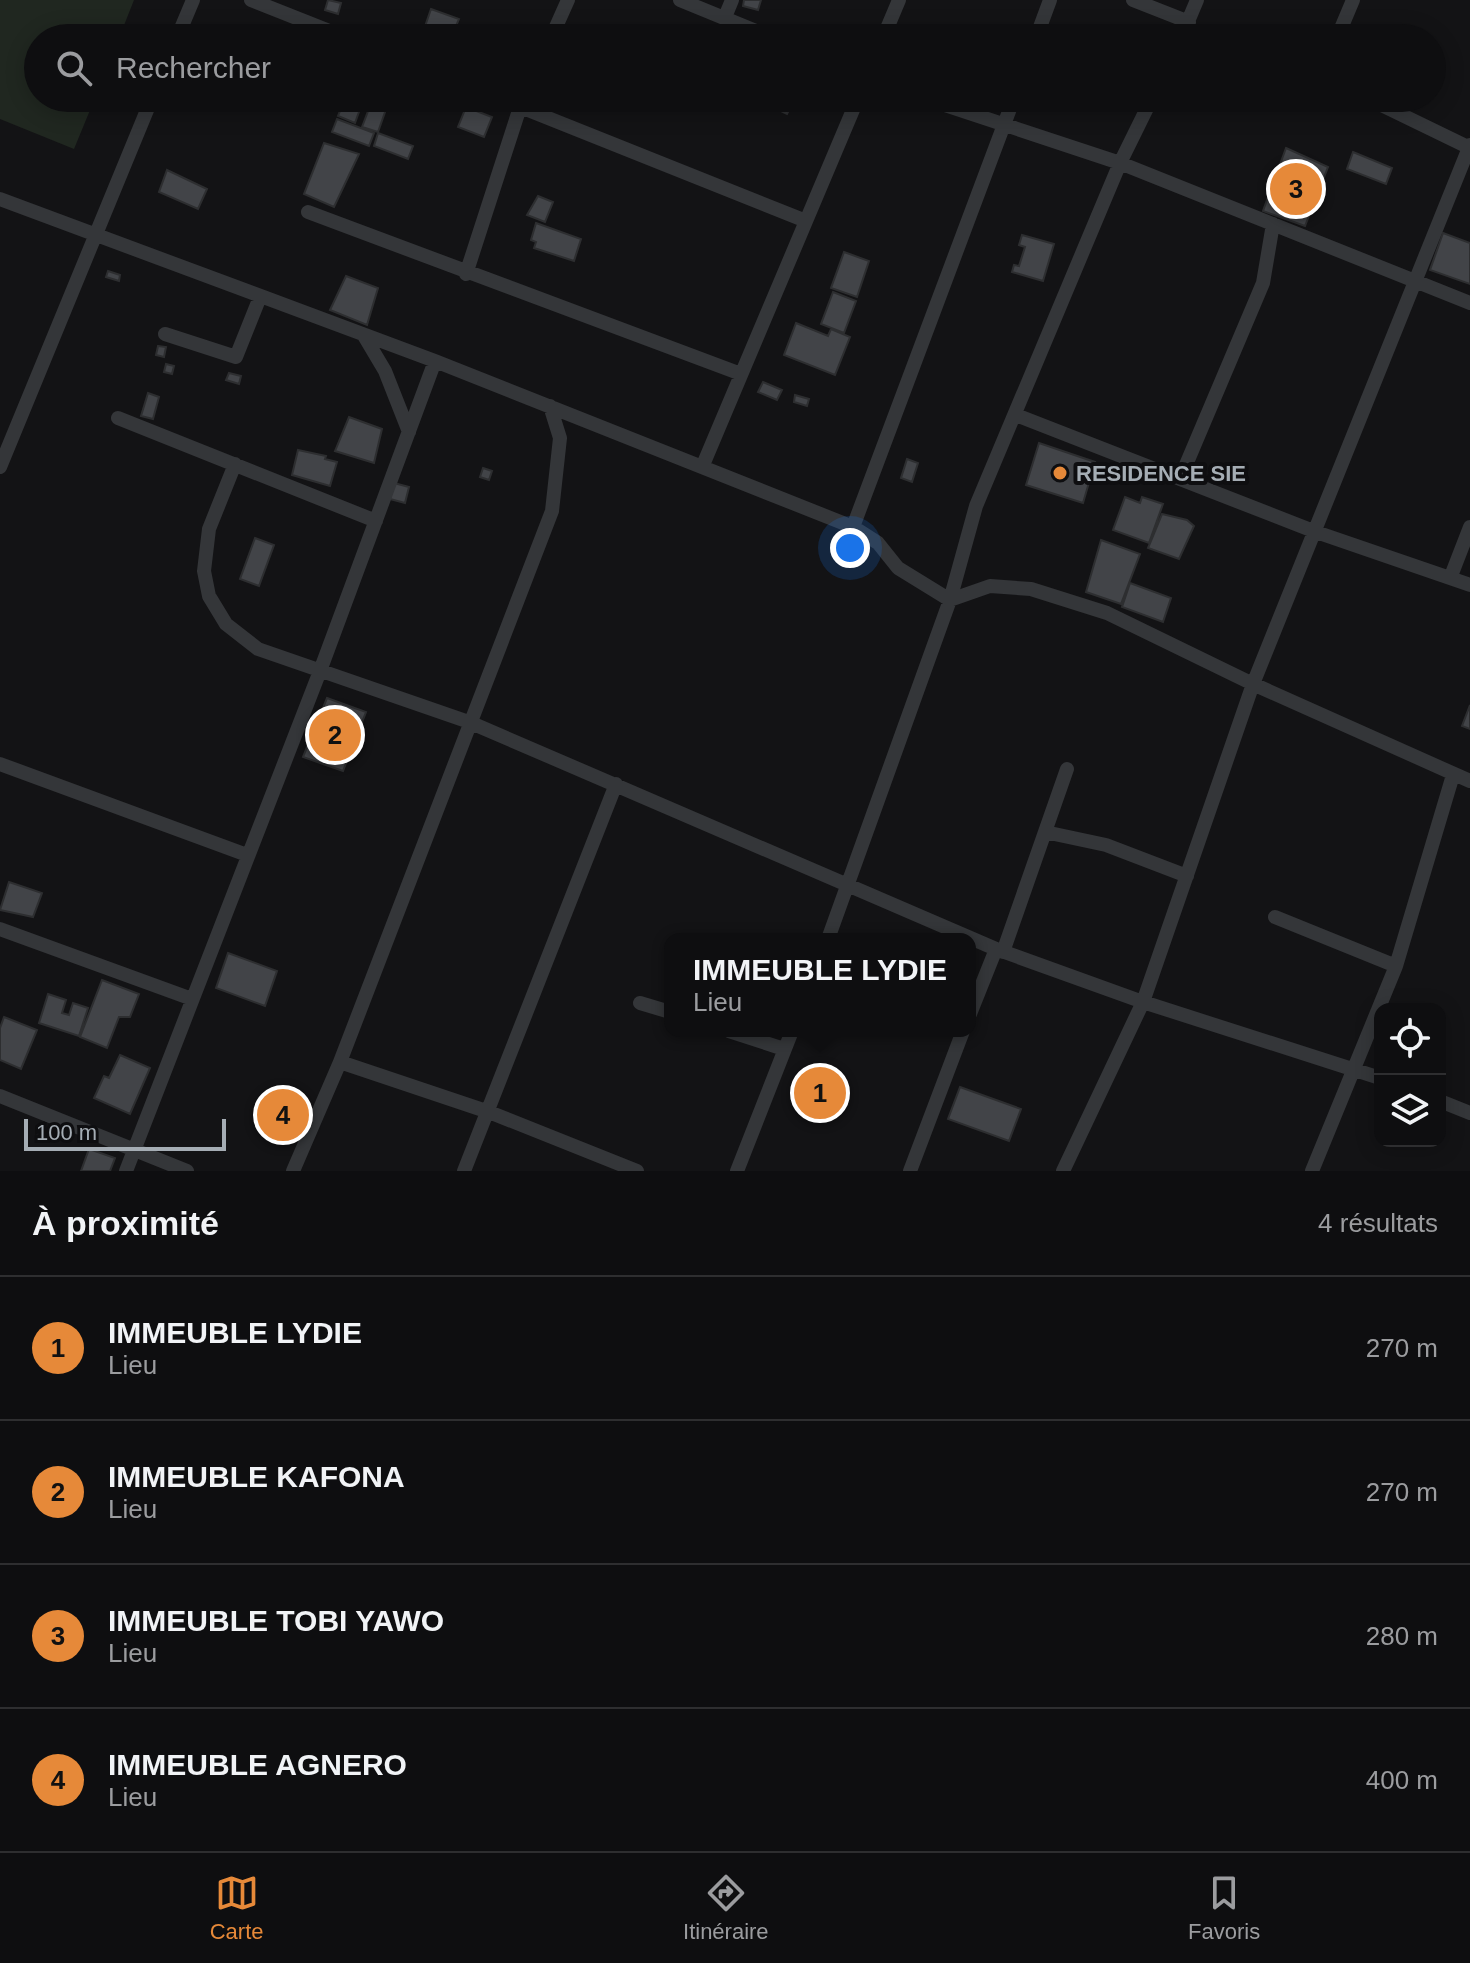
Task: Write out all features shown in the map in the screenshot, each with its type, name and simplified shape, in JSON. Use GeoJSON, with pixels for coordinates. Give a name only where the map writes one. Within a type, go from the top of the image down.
{"type":"FeatureCollection","features":[{"type":"Feature","properties":{"kind":"street"},"geometry":{"type":"LineString","coordinates":[[183,24],[193,0]]}},
{"type":"Feature","properties":{"kind":"street"},"geometry":{"type":"LineString","coordinates":[[251,0],[312,24]]}},
{"type":"Feature","properties":{"kind":"street"},"geometry":{"type":"LineString","coordinates":[[557,24],[568,0]]}},
{"type":"Feature","properties":{"kind":"street"},"geometry":{"type":"LineString","coordinates":[[680,0],[741,24]]}},
{"type":"Feature","properties":{"kind":"street"},"geometry":{"type":"LineString","coordinates":[[725,17],[732,0]]}},
{"type":"Feature","properties":{"kind":"street"},"geometry":{"type":"LineString","coordinates":[[889,24],[899,0]]}},
{"type":"Feature","properties":{"kind":"street"},"geometry":{"type":"LineString","coordinates":[[1041,24],[1050,0]]}},
{"type":"Feature","properties":{"kind":"street"},"geometry":{"type":"LineString","coordinates":[[1133,0],[1170,24]]}},
{"type":"Feature","properties":{"kind":"street"},"geometry":{"type":"LineString","coordinates":[[1189,24],[1197,0]]}},
{"type":"Feature","properties":{"kind":"street"},"geometry":{"type":"LineString","coordinates":[[1343,24],[1353,0]]}},
{"type":"Feature","properties":{"kind":"street"},"geometry":{"type":"LineString","coordinates":[[0,467],[146,112]]}},
{"type":"Feature","properties":{"kind":"street"},"geometry":{"type":"LineString","coordinates":[[466,274],[519,112]]}},
{"type":"Feature","properties":{"kind":"street"},"geometry":{"type":"LineString","coordinates":[[546,112],[806,221]]}},
{"type":"Feature","properties":{"kind":"street"},"geometry":{"type":"LineString","coordinates":[[703,465],[852,112]]}},
{"type":"Feature","properties":{"kind":"street"},"geometry":{"type":"LineString","coordinates":[[965,112],[1120,163],[1470,303]]}},
{"type":"Feature","properties":{"kind":"street"},"geometry":{"type":"LineString","coordinates":[[853,527],[1009,112]]}},
{"type":"Feature","properties":{"kind":"street"},"geometry":{"type":"LineString","coordinates":[[830,933],[950,600],[976,506],[1120,163],[1145,112]]}},
{"type":"Feature","properties":{"kind":"street"},"geometry":{"type":"LineString","coordinates":[[1063,1171],[1143,1002],[1253,684],[1470,147],[1396,112]]}},
{"type":"Feature","properties":{"kind":"street"},"geometry":{"type":"LineString","coordinates":[[0,199],[435,361],[853,527],[878,543],[898,568],[950,600]]}},
{"type":"Feature","properties":{"kind":"street"},"geometry":{"type":"LineString","coordinates":[[308,212],[466,274],[741,374]]}},
{"type":"Feature","properties":{"kind":"street"},"geometry":{"type":"LineString","coordinates":[[1180,479],[1263,283],[1273,224]]}},
{"type":"Feature","properties":{"kind":"street"},"geometry":{"type":"LineString","coordinates":[[165,334],[236,357],[260,297]]}},
{"type":"Feature","properties":{"kind":"street"},"geometry":{"type":"LineString","coordinates":[[363,334],[385,371],[409,432]]}},
{"type":"Feature","properties":{"kind":"street"},"geometry":{"type":"LineString","coordinates":[[126,1171],[320,671],[435,361]]}},
{"type":"Feature","properties":{"kind":"street"},"geometry":{"type":"LineString","coordinates":[[293,1171],[340,1062],[552,511],[560,438],[550,406]]}},
{"type":"Feature","properties":{"kind":"street"},"geometry":{"type":"LineString","coordinates":[[1016,415],[1316,532],[1470,585]]}},
{"type":"Feature","properties":{"kind":"street"},"geometry":{"type":"LineString","coordinates":[[118,418],[376,521]]}},
{"type":"Feature","properties":{"kind":"street"},"geometry":{"type":"LineString","coordinates":[[235,464],[209,529],[204,571],[209,596],[226,624],[258,649],[469,722],[961,933]]}},
{"type":"Feature","properties":{"kind":"street"},"geometry":{"type":"LineString","coordinates":[[1451,576],[1470,527]]}},
{"type":"Feature","properties":{"kind":"street"},"geometry":{"type":"LineString","coordinates":[[950,600],[990,586],[1031,589],[1107,613],[1253,684],[1470,781]]}},
{"type":"Feature","properties":{"kind":"street"},"geometry":{"type":"LineString","coordinates":[[0,764],[247,855]]}},
{"type":"Feature","properties":{"kind":"street"},"geometry":{"type":"LineString","coordinates":[[976,1001],[1000,950],[1067,769]]}},
{"type":"Feature","properties":{"kind":"street"},"geometry":{"type":"LineString","coordinates":[[1312,1171],[1396,966],[1453,775]]}},
{"type":"Feature","properties":{"kind":"street"},"geometry":{"type":"LineString","coordinates":[[464,1171],[616,784]]}},
{"type":"Feature","properties":{"kind":"street"},"geometry":{"type":"LineString","coordinates":[[1045,832],[1106,845],[1187,876]]}},
{"type":"Feature","properties":{"kind":"street"},"geometry":{"type":"LineString","coordinates":[[1275,917],[1396,966]]}},
{"type":"Feature","properties":{"kind":"street"},"geometry":{"type":"LineString","coordinates":[[0,929],[192,999]]}},
{"type":"Feature","properties":{"kind":"street"},"geometry":{"type":"LineString","coordinates":[[976,940],[1143,1002],[1374,1076]]}},
{"type":"Feature","properties":{"kind":"street"},"geometry":{"type":"LineString","coordinates":[[640,1003],[664,1010]]}},
{"type":"Feature","properties":{"kind":"street"},"geometry":{"type":"LineString","coordinates":[[747,1037],[784,1049]]}},
{"type":"Feature","properties":{"kind":"street"},"geometry":{"type":"LineString","coordinates":[[737,1171],[789,1037]]}},
{"type":"Feature","properties":{"kind":"street"},"geometry":{"type":"LineString","coordinates":[[910,1171],[961,1037]]}},
{"type":"Feature","properties":{"kind":"street"},"geometry":{"type":"LineString","coordinates":[[340,1062],[489,1112],[637,1171]]}},
{"type":"Feature","properties":{"kind":"street"},"geometry":{"type":"LineString","coordinates":[[0,1096],[187,1171]]}},
{"type":"Feature","properties":{"kind":"street"},"geometry":{"type":"LineString","coordinates":[[1446,1103],[1470,1113]]}},
{"type":"Feature","properties":{"kind":"shaded area"},"geometry":{"type":"Polygon","coordinates":[[[0,0],[134,0],[125,24],[24,24],[24,112],[89,112],[74,149],[0,119],[0,0]]]}},
{"type":"Feature","properties":{"kind":"building"},"geometry":{"type":"Polygon","coordinates":[[[328,0],[341,3],[338,14],[325,10],[328,0]]]}},
{"type":"Feature","properties":{"kind":"building"},"geometry":{"type":"Polygon","coordinates":[[[744,0],[761,0],[758,10],[743,6],[744,0]]]}},
{"type":"Feature","properties":{"kind":"building"},"geometry":{"type":"Polygon","coordinates":[[[431,9],[459,19],[457,24],[426,24],[431,9]]]}},
{"type":"Feature","properties":{"kind":"building"},"geometry":{"type":"Polygon","coordinates":[[[340,112],[359,112],[355,123],[338,116],[340,112]]]}},
{"type":"Feature","properties":{"kind":"building"},"geometry":{"type":"Polygon","coordinates":[[[368,112],[385,112],[378,132],[362,127],[368,112]]]}},
{"type":"Feature","properties":{"kind":"building"},"geometry":{"type":"Polygon","coordinates":[[[464,112],[479,112],[492,117],[484,137],[458,127],[464,112]]]}},
{"type":"Feature","properties":{"kind":"building"},"geometry":{"type":"Polygon","coordinates":[[[337,119],[374,133],[369,146],[332,132],[337,119]]]}},
{"type":"Feature","properties":{"kind":"building"},"geometry":{"type":"Polygon","coordinates":[[[378,133],[413,146],[408,159],[374,146],[378,133]]]}},
{"type":"Feature","properties":{"kind":"building"},"geometry":{"type":"Polygon","coordinates":[[[324,143],[359,154],[334,207],[304,194],[324,143]]]}},
{"type":"Feature","properties":{"kind":"building"},"geometry":{"type":"Polygon","coordinates":[[[1286,148],[1328,167],[1305,226],[1263,211],[1286,148]]]}},
{"type":"Feature","properties":{"kind":"building"},"geometry":{"type":"Polygon","coordinates":[[[1353,152],[1392,168],[1386,184],[1347,169],[1353,152]]]}},
{"type":"Feature","properties":{"kind":"building"},"geometry":{"type":"Polygon","coordinates":[[[167,170],[207,189],[198,209],[159,192],[167,170]]]}},
{"type":"Feature","properties":{"kind":"building"},"geometry":{"type":"Polygon","coordinates":[[[538,196],[553,202],[545,222],[527,215],[538,196]]]}},
{"type":"Feature","properties":{"kind":"building"},"geometry":{"type":"Polygon","coordinates":[[[536,223],[581,239],[574,261],[534,248],[536,242],[531,240],[536,223]]]}},
{"type":"Feature","properties":{"kind":"building"},"geometry":{"type":"Polygon","coordinates":[[[1443,233],[1470,243],[1470,284],[1430,270],[1443,233]]]}},
{"type":"Feature","properties":{"kind":"building"},"geometry":{"type":"Polygon","coordinates":[[[1022,235],[1054,244],[1043,281],[1012,272],[1014,265],[1019,266],[1025,247],[1019,245],[1022,235]]]}},
{"type":"Feature","properties":{"kind":"building"},"geometry":{"type":"Polygon","coordinates":[[[844,252],[869,261],[857,297],[831,288],[844,252]]]}},
{"type":"Feature","properties":{"kind":"building"},"geometry":{"type":"Polygon","coordinates":[[[108,271],[120,275],[119,281],[106,277],[108,271]]]}},
{"type":"Feature","properties":{"kind":"building"},"geometry":{"type":"Polygon","coordinates":[[[346,276],[378,288],[367,325],[330,310],[346,276]]]}},
{"type":"Feature","properties":{"kind":"building"},"geometry":{"type":"Polygon","coordinates":[[[833,292],[856,301],[844,333],[821,324],[833,292]]]}},
{"type":"Feature","properties":{"kind":"building"},"geometry":{"type":"Polygon","coordinates":[[[796,323],[828,336],[831,329],[850,337],[835,375],[784,355],[796,323]]]}},
{"type":"Feature","properties":{"kind":"building"},"geometry":{"type":"Polygon","coordinates":[[[158,346],[166,347],[164,357],[156,355],[158,346]]]}},
{"type":"Feature","properties":{"kind":"building"},"geometry":{"type":"Polygon","coordinates":[[[166,364],[174,366],[172,374],[164,372],[166,364]]]}},
{"type":"Feature","properties":{"kind":"building"},"geometry":{"type":"Polygon","coordinates":[[[229,373],[241,376],[239,384],[226,380],[229,373]]]}},
{"type":"Feature","properties":{"kind":"building"},"geometry":{"type":"Polygon","coordinates":[[[763,382],[782,390],[777,400],[758,392],[763,382]]]}},
{"type":"Feature","properties":{"kind":"building"},"geometry":{"type":"Polygon","coordinates":[[[148,393],[159,397],[153,419],[141,416],[148,393]]]}},
{"type":"Feature","properties":{"kind":"building"},"geometry":{"type":"Polygon","coordinates":[[[795,395],[809,399],[807,406],[794,402],[795,395]]]}},
{"type":"Feature","properties":{"kind":"building"},"geometry":{"type":"Polygon","coordinates":[[[349,417],[382,429],[374,463],[335,451],[349,417]]]}},
{"type":"Feature","properties":{"kind":"building","name":"RESIDENCE SIE"},"geometry":{"type":"Polygon","coordinates":[[[1039,443],[1095,462],[1083,503],[1026,485],[1039,443]]]}},
{"type":"Feature","properties":{"kind":"building"},"geometry":{"type":"Polygon","coordinates":[[[298,450],[326,456],[325,459],[337,462],[330,486],[292,475],[298,450]]]}},
{"type":"Feature","properties":{"kind":"building"},"geometry":{"type":"Polygon","coordinates":[[[907,459],[918,463],[912,482],[901,478],[907,459]]]}},
{"type":"Feature","properties":{"kind":"building"},"geometry":{"type":"Polygon","coordinates":[[[483,468],[492,471],[489,480],[480,477],[483,468]]]}},
{"type":"Feature","properties":{"kind":"building"},"geometry":{"type":"Polygon","coordinates":[[[394,483],[409,487],[405,503],[390,499],[394,483]]]}},
{"type":"Feature","properties":{"kind":"building"},"geometry":{"type":"Polygon","coordinates":[[[1125,497],[1140,503],[1142,497],[1163,504],[1149,543],[1113,530],[1125,497]]]}},
{"type":"Feature","properties":{"kind":"building"},"geometry":{"type":"Polygon","coordinates":[[[1162,514],[1187,520],[1194,526],[1179,559],[1148,548],[1162,514]]]}},
{"type":"Feature","properties":{"kind":"building"},"geometry":{"type":"Polygon","coordinates":[[[255,538],[274,545],[259,586],[240,579],[255,538]]]}},
{"type":"Feature","properties":{"kind":"building"},"geometry":{"type":"Polygon","coordinates":[[[1101,540],[1140,554],[1121,604],[1086,592],[1101,540]]]}},
{"type":"Feature","properties":{"kind":"building"},"geometry":{"type":"Polygon","coordinates":[[[1130,583],[1171,598],[1163,622],[1122,607],[1130,583]]]}},
{"type":"Feature","properties":{"kind":"building"},"geometry":{"type":"Polygon","coordinates":[[[327,698],[366,712],[343,771],[303,757],[327,698]]]}},
{"type":"Feature","properties":{"kind":"building"},"geometry":{"type":"Polygon","coordinates":[[[1470,705],[1470,729],[1462,726],[1470,705]]]}},
{"type":"Feature","properties":{"kind":"building"},"geometry":{"type":"Polygon","coordinates":[[[9,882],[42,893],[33,917],[0,910],[9,882]]]}},
{"type":"Feature","properties":{"kind":"building"},"geometry":{"type":"Polygon","coordinates":[[[228,953],[277,971],[265,1006],[216,988],[228,953]]]}},
{"type":"Feature","properties":{"kind":"building"},"geometry":{"type":"Polygon","coordinates":[[[102,980],[139,994],[130,1017],[119,1017],[107,1048],[80,1037],[102,980]]]}},
{"type":"Feature","properties":{"kind":"building"},"geometry":{"type":"Polygon","coordinates":[[[48,994],[66,1000],[62,1013],[69,1015],[73,1003],[88,1008],[79,1036],[39,1023],[48,994]]]}},
{"type":"Feature","properties":{"kind":"building"},"geometry":{"type":"Polygon","coordinates":[[[4,1017],[37,1030],[21,1069],[0,1060],[0,1028],[4,1017]]]}},
{"type":"Feature","properties":{"kind":"building"},"geometry":{"type":"Polygon","coordinates":[[[120,1055],[150,1068],[130,1114],[94,1098],[104,1076],[109,1078],[120,1055]]]}},
{"type":"Feature","properties":{"kind":"building"},"geometry":{"type":"Polygon","coordinates":[[[813,1069],[842,1079],[826,1117],[799,1108],[813,1069]]]}},
{"type":"Feature","properties":{"kind":"building"},"geometry":{"type":"Polygon","coordinates":[[[960,1087],[1021,1109],[1009,1141],[948,1119],[960,1087]]]}},
{"type":"Feature","properties":{"kind":"building"},"geometry":{"type":"Polygon","coordinates":[[[274,1090],[305,1101],[293,1140],[262,1130],[274,1090]]]}},
{"type":"Feature","properties":{"kind":"building"},"geometry":{"type":"Polygon","coordinates":[[[89,1149],[115,1158],[110,1171],[81,1171],[89,1149]]]}},
{"type":"Feature","properties":{"kind":"place","name":"IMMEUBLE TOBI YAWO"},"geometry":{"type":"Point","coordinates":[1296,189]}},
{"type":"Feature","properties":{"kind":"place","name":"RESIDENCE SIE"},"geometry":{"type":"Point","coordinates":[1060,473]}},
{"type":"Feature","properties":{"kind":"place","name":"IMMEUBLE KAFONA"},"geometry":{"type":"Point","coordinates":[335,735]}},
{"type":"Feature","properties":{"kind":"place","name":"IMMEUBLE LYDIE"},"geometry":{"type":"Point","coordinates":[820,1093]}},
{"type":"Feature","properties":{"kind":"place","name":"IMMEUBLE AGNERO"},"geometry":{"type":"Point","coordinates":[283,1115]}}]}
